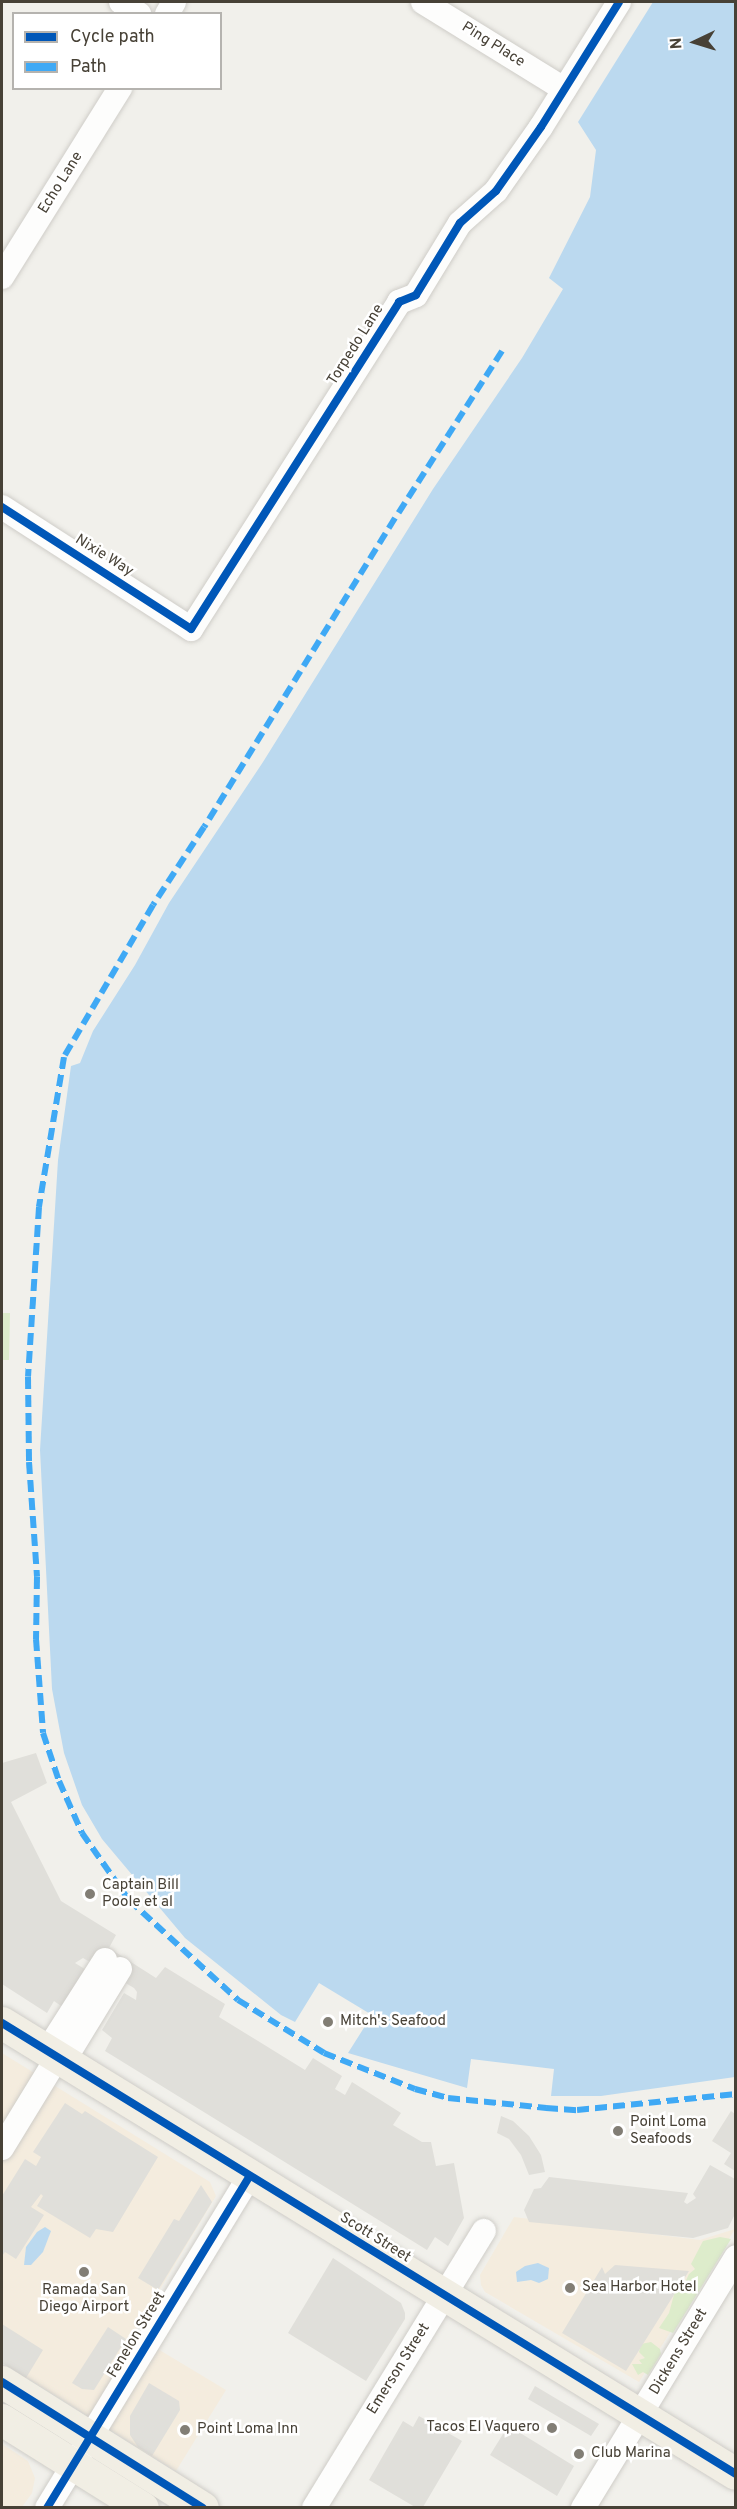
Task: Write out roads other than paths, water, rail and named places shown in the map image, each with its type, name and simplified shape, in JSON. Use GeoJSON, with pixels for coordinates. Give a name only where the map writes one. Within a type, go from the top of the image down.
{"type":"FeatureCollection","features":[{"type":"Feature","properties":{"kind":"main road","name":"Scott Street"},"geometry":{"type":"LineString","coordinates":[[2,2023],[735,2474]]}},
{"type":"Feature","properties":{"kind":"main road"},"geometry":{"type":"LineString","coordinates":[[2,2382],[203,2508]]}},
{"type":"Feature","properties":{"kind":"main road"},"geometry":{"type":"LineString","coordinates":[[2,2420],[142,2508]]}},
{"type":"Feature","properties":{"kind":"street"},"geometry":{"type":"LineString","coordinates":[[121,2],[136,12]]}},
{"type":"Feature","properties":{"kind":"street","name":"Ping Place"},"geometry":{"type":"LineString","coordinates":[[423,2],[564,88]]}},
{"type":"Feature","properties":{"kind":"street","name":"Torpedo Lane"},"geometry":{"type":"LineString","coordinates":[[191,629],[399,302],[416,295],[460,223],[496,191],[541,127],[619,2]]}},
{"type":"Feature","properties":{"kind":"street","name":"Echo Lane"},"geometry":{"type":"LineString","coordinates":[[2,277],[119,90]]}},
{"type":"Feature","properties":{"kind":"street","name":"Nixie Way"},"geometry":{"type":"LineString","coordinates":[[2,507],[191,629]]}},
{"type":"Feature","properties":{"kind":"street"},"geometry":{"type":"LineString","coordinates":[[2,2148],[113,1965]]}},
{"type":"Feature","properties":{"kind":"street","name":"Fenelon Street"},"geometry":{"type":"LineString","coordinates":[[47,2508],[250,2176]]}},
{"type":"Feature","properties":{"kind":"street","name":"Emerson Street"},"geometry":{"type":"LineString","coordinates":[[314,2508],[484,2231]]}},
{"type":"Feature","properties":{"kind":"street","name":"Dickens Street"},"geometry":{"type":"LineString","coordinates":[[583,2508],[735,2257]]}},
{"type":"Feature","properties":{"kind":"water"},"geometry":{"type":"Polygon","coordinates":[[[653,2],[736,2],[735,2077],[601,2096],[551,2096],[554,2069],[471,2059],[467,2088],[348,2053],[372,2015],[319,1983],[295,2022],[281,2015],[185,1938],[102,1839],[82,1805],[64,1753],[52,1689],[40,1450],[58,1160],[71,1066],[80,1063],[93,1031],[135,965],[169,903],[263,762],[433,489],[522,358],[563,289],[549,278],[590,197],[596,150],[578,122],[653,2]]]}},
{"type":"Feature","properties":{"kind":"water"},"geometry":{"type":"Polygon","coordinates":[[[45,2227],[51,2231],[43,2252],[31,2265],[24,2265],[26,2247],[37,2232],[45,2227]]]}},
{"type":"Feature","properties":{"kind":"water"},"geometry":{"type":"Polygon","coordinates":[[[538,2263],[549,2268],[548,2279],[539,2283],[531,2280],[517,2282],[516,2272],[525,2266],[538,2263]]]}},
{"type":"Feature","properties":{"kind":"place","name":"Captain Bill Poole et al"},"geometry":{"type":"Point","coordinates":[90,1894]}},
{"type":"Feature","properties":{"kind":"place","name":"Mitch's Seafood"},"geometry":{"type":"Point","coordinates":[328,2022]}},
{"type":"Feature","properties":{"kind":"place","name":"Point Loma Seafoods"},"geometry":{"type":"Point","coordinates":[618,2131]}},
{"type":"Feature","properties":{"kind":"place","name":"Ramada San Diego Airport"},"geometry":{"type":"Point","coordinates":[84,2272]}},
{"type":"Feature","properties":{"kind":"place","name":"Sea Harbor Hotel"},"geometry":{"type":"Point","coordinates":[570,2288]}},
{"type":"Feature","properties":{"kind":"place","name":"Tacos El Vaquero"},"geometry":{"type":"Point","coordinates":[552,2428]}},
{"type":"Feature","properties":{"kind":"place","name":"Point Loma Inn"},"geometry":{"type":"Point","coordinates":[185,2430]}},
{"type":"Feature","properties":{"kind":"place","name":"Club Marina"},"geometry":{"type":"Point","coordinates":[579,2454]}}]}
